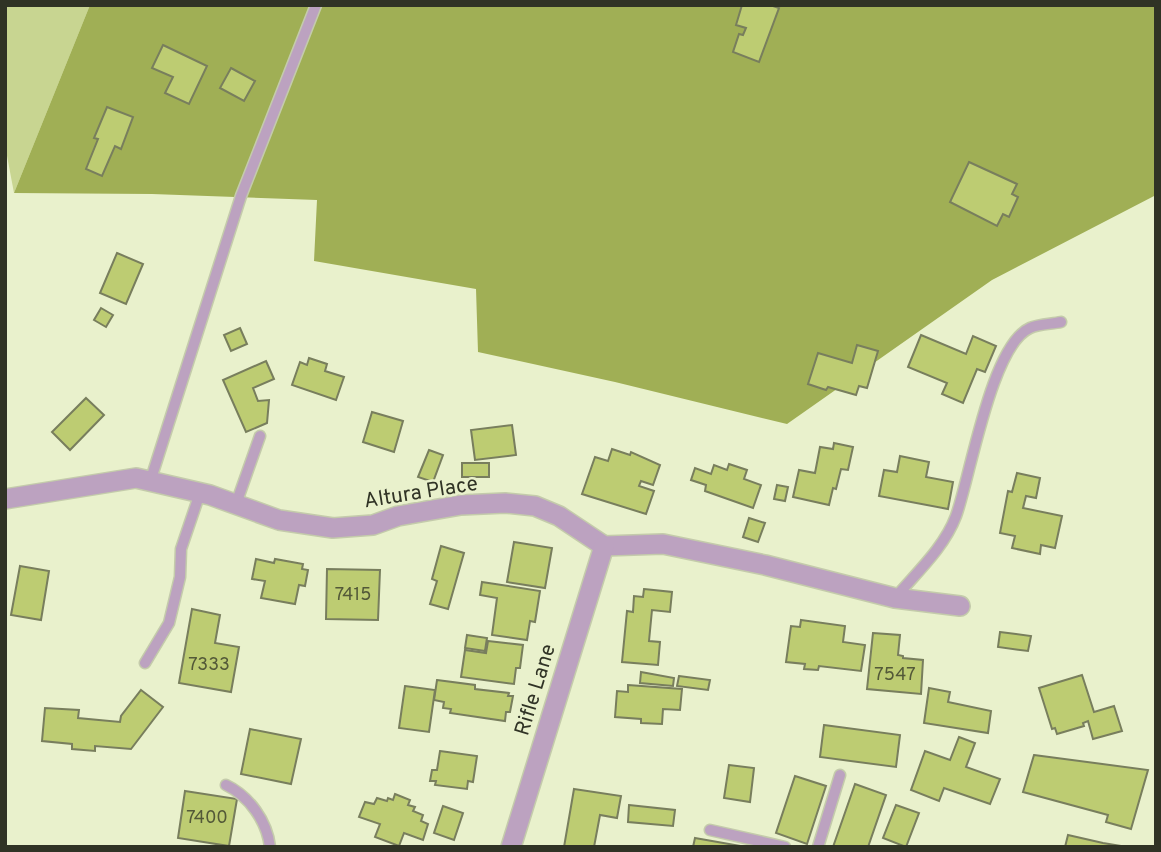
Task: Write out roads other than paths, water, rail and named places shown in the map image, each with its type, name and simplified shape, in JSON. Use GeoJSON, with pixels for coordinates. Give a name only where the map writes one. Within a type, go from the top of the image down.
{"type":"FeatureCollection","features":[{"type":"Feature","properties":{"kind":"street","name":"Altura Place"},"geometry":{"type":"LineString","coordinates":[[5,499],[136,478],[200,493],[279,520],[333,528],[373,525],[398,516],[461,505],[505,503],[534,506],[559,516],[604,546]]}},
{"type":"Feature","properties":{"kind":"street"},"geometry":{"type":"LineString","coordinates":[[604,546],[663,544],[765,565],[895,598],[960,606]]}},
{"type":"Feature","properties":{"kind":"street","name":"Rifle Lane"},"geometry":{"type":"LineString","coordinates":[[511,847],[604,546]]}},
{"type":"Feature","properties":{"kind":"lane"},"geometry":{"type":"LineString","coordinates":[[150,482],[241,196],[316,5]]}},
{"type":"Feature","properties":{"kind":"lane"},"geometry":{"type":"LineString","coordinates":[[895,598],[941,544],[956,517],[979,424],[1015,340],[1029,328],[1061,322]]}},
{"type":"Feature","properties":{"kind":"lane"},"geometry":{"type":"LineString","coordinates":[[236,504],[260,436]]}},
{"type":"Feature","properties":{"kind":"lane"},"geometry":{"type":"LineString","coordinates":[[145,663],[169,623],[180,577],[181,549],[200,493]]}},
{"type":"Feature","properties":{"kind":"lane"},"geometry":{"type":"LineString","coordinates":[[818,847],[839,775]]}},
{"type":"Feature","properties":{"kind":"lane"},"geometry":{"type":"LineString","coordinates":[[226,785],[240,792],[250,804],[268,833],[270,847]]}},
{"type":"Feature","properties":{"kind":"lane"},"geometry":{"type":"LineString","coordinates":[[710,830],[785,847]]}}]}
